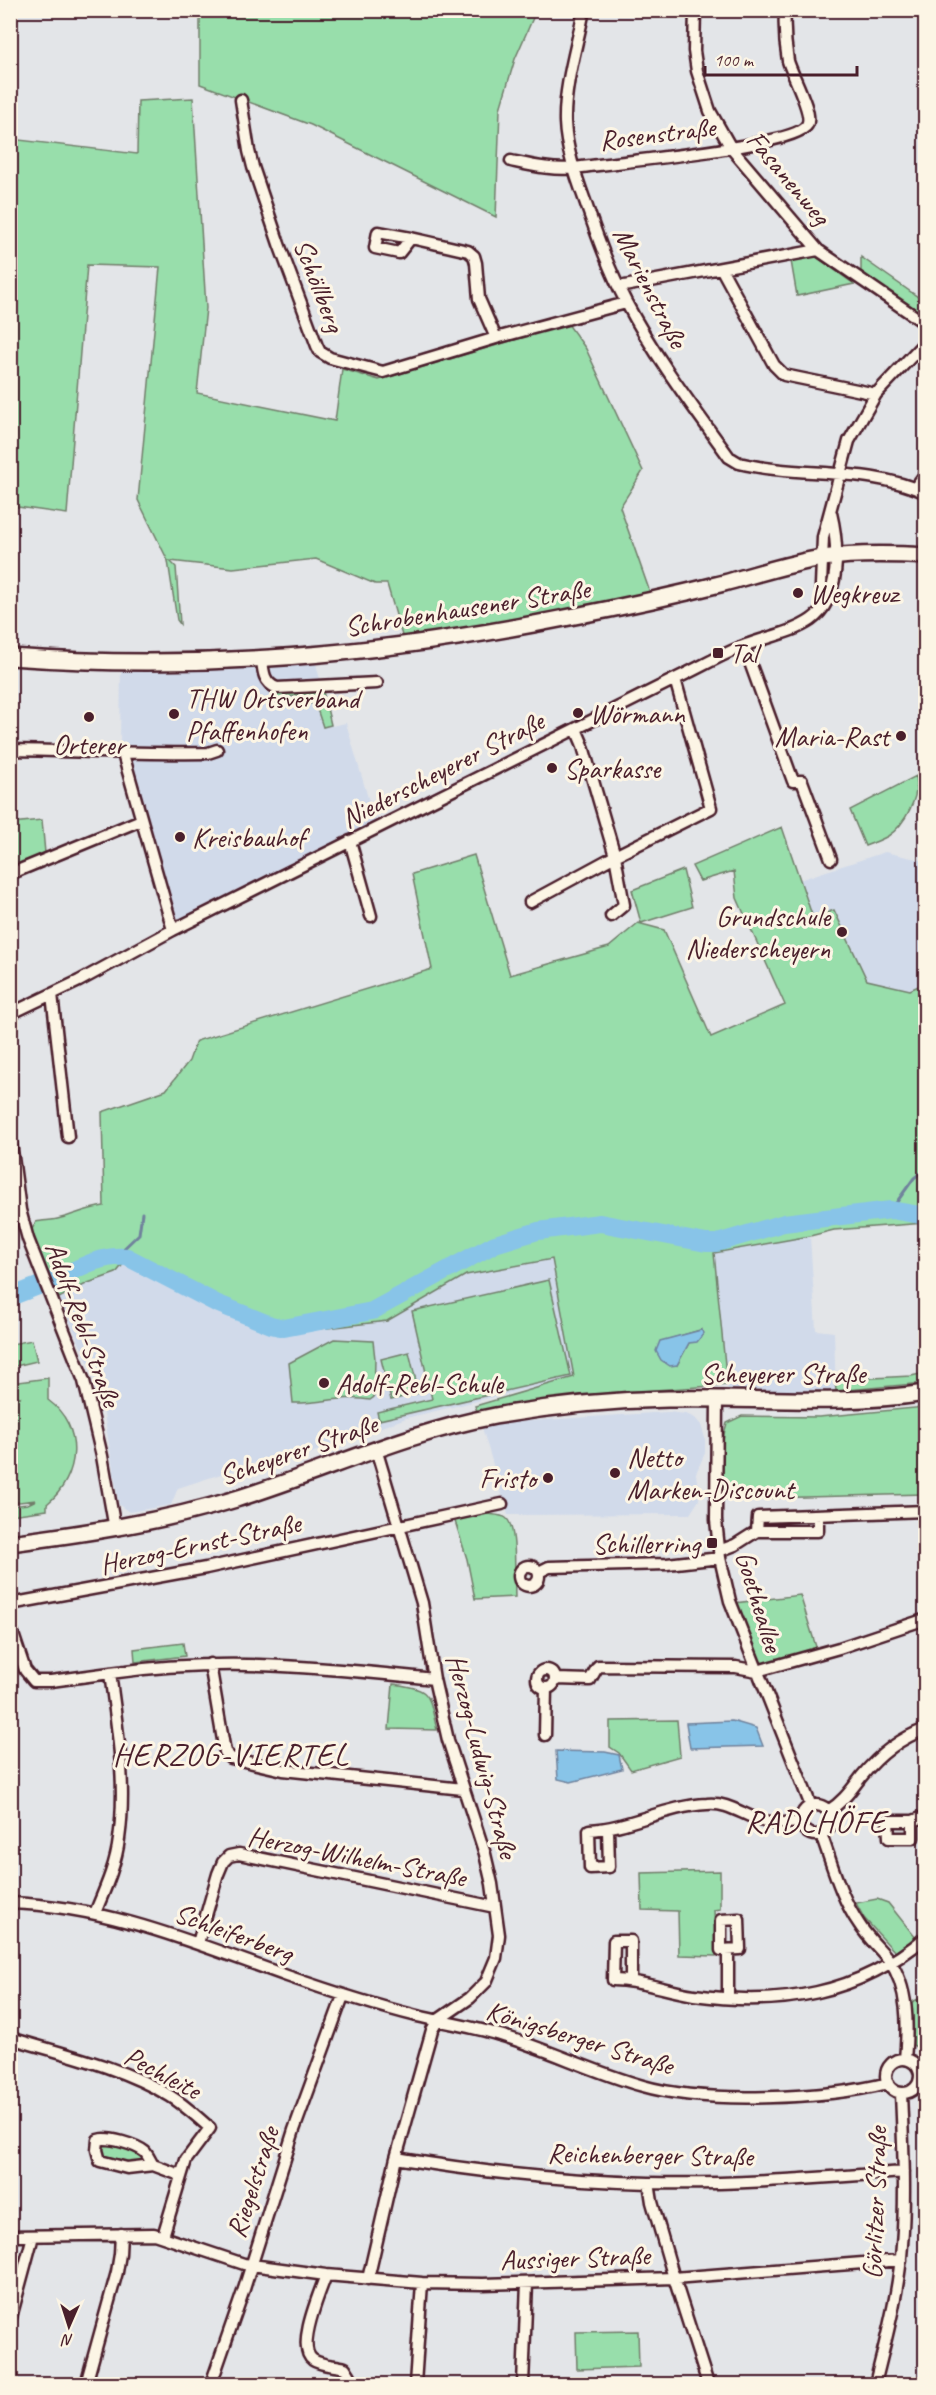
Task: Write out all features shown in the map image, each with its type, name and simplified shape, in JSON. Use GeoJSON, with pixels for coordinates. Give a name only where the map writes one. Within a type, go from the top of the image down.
{"type":"FeatureCollection","features":[{"type":"Feature","properties":{"kind":"street","name":"Marienstraße"},"geometry":{"type":"LineString","coordinates":[[584,10],[565,111],[566,136],[597,237],[626,303],[665,368],[729,458],[749,466],[876,480],[915,488],[926,493]]}},
{"type":"Feature","properties":{"kind":"street","name":"Fasanenweg"},"geometry":{"type":"LineString","coordinates":[[695,10],[694,51],[697,71],[711,113],[731,148],[818,250],[926,324]]}},
{"type":"Feature","properties":{"kind":"street","name":"Rosenstraße"},"geometry":{"type":"LineString","coordinates":[[511,161],[574,168],[667,158],[731,148],[780,137],[806,126],[808,111],[793,78],[786,51],[785,10]]}},
{"type":"Feature","properties":{"kind":"street","name":"Schöllberg"},"geometry":{"type":"LineString","coordinates":[[241,100],[249,151],[279,244],[320,352],[330,358],[383,372],[496,338],[626,303]]}},
{"type":"Feature","properties":{"kind":"street"},"geometry":{"type":"LineString","coordinates":[[411,238],[468,251],[474,256],[479,299],[496,338]]}},
{"type":"Feature","properties":{"kind":"street"},"geometry":{"type":"LineString","coordinates":[[619,287],[818,250]]}},
{"type":"Feature","properties":{"kind":"street"},"geometry":{"type":"LineString","coordinates":[[721,268],[774,364],[784,375],[876,394]]}},
{"type":"Feature","properties":{"kind":"street","name":"Niederscheyerer Straße"},"geometry":{"type":"LineString","coordinates":[[10,1014],[675,679],[744,646],[784,633],[810,621],[821,613],[826,600],[831,595],[833,585],[828,558],[831,513],[849,441],[876,394],[926,341]]}},
{"type":"Feature","properties":{"kind":"street"},"geometry":{"type":"LineString","coordinates":[[915,488],[926,473]]}},
{"type":"Feature","properties":{"kind":"street","name":"Schrobenhausener Straße"},"geometry":{"type":"LineString","coordinates":[[10,657],[121,662],[262,659],[383,649],[468,637],[653,601],[828,558],[873,554],[926,556]]}},
{"type":"Feature","properties":{"kind":"street"},"geometry":{"type":"LineString","coordinates":[[744,646],[793,781],[802,781],[831,859]]}},
{"type":"Feature","properties":{"kind":"street"},"geometry":{"type":"LineString","coordinates":[[262,659],[266,679],[270,685],[277,688],[377,683]]}},
{"type":"Feature","properties":{"kind":"street"},"geometry":{"type":"LineString","coordinates":[[530,902],[711,808],[675,679]]}},
{"type":"Feature","properties":{"kind":"street"},"geometry":{"type":"LineString","coordinates":[[576,729],[615,856],[624,905],[610,916]]}},
{"type":"Feature","properties":{"kind":"street"},"geometry":{"type":"LineString","coordinates":[[10,750],[104,751],[123,754],[208,753],[217,750]]}},
{"type":"Feature","properties":{"kind":"street"},"geometry":{"type":"LineString","coordinates":[[123,754],[173,930]]}},
{"type":"Feature","properties":{"kind":"street"},"geometry":{"type":"LineString","coordinates":[[10,874],[141,820]]}},
{"type":"Feature","properties":{"kind":"street"},"geometry":{"type":"LineString","coordinates":[[350,841],[371,916]]}},
{"type":"Feature","properties":{"kind":"street"},"geometry":{"type":"LineString","coordinates":[[52,994],[68,1137]]}},
{"type":"Feature","properties":{"kind":"street","name":"Adolf-Rebl-Straße"},"geometry":{"type":"LineString","coordinates":[[10,1135],[22,1218],[39,1269],[84,1381],[115,1529]]}},
{"type":"Feature","properties":{"kind":"street","name":"Scheyerer Straße"},"geometry":{"type":"LineString","coordinates":[[10,1543],[115,1529],[173,1517],[239,1498],[376,1449],[455,1425],[531,1410],[589,1403],[717,1399],[836,1401],[926,1393]]}},
{"type":"Feature","properties":{"kind":"street","name":"Goetheallee"},"geometry":{"type":"LineString","coordinates":[[717,1399],[716,1520],[719,1554],[730,1601],[811,1806]]}},
{"type":"Feature","properties":{"kind":"street","name":"Herzog-Ludwig-Straße"},"geometry":{"type":"LineString","coordinates":[[376,1449],[422,1603],[434,1679],[448,1740],[485,1854],[495,1906],[498,1944],[490,1976],[470,1998],[438,2020]]}},
{"type":"Feature","properties":{"kind":"street"},"geometry":{"type":"LineString","coordinates":[[398,1526],[502,1504]]}},
{"type":"Feature","properties":{"kind":"street"},"geometry":{"type":"LineString","coordinates":[[758,1531],[758,1517],[926,1511]]}},
{"type":"Feature","properties":{"kind":"street"},"geometry":{"type":"LineString","coordinates":[[539,1572],[549,1567],[667,1564],[719,1554],[758,1531],[818,1531],[818,1515]]}},
{"type":"Feature","properties":{"kind":"street","name":"Herzog-Ernst-Straße"},"geometry":{"type":"LineString","coordinates":[[10,1604],[206,1568],[398,1526]]}},
{"type":"Feature","properties":{"kind":"street"},"geometry":{"type":"LineString","coordinates":[[556,1679],[590,1680],[598,1666],[736,1667],[757,1671],[839,1648],[926,1618]]}},
{"type":"Feature","properties":{"kind":"street"},"geometry":{"type":"LineString","coordinates":[[10,1625],[25,1670],[34,1681],[51,1681],[160,1666],[210,1664],[300,1665],[434,1679]]}},
{"type":"Feature","properties":{"kind":"street"},"geometry":{"type":"LineString","coordinates":[[210,1664],[225,1752],[231,1758],[284,1770],[463,1789]]}},
{"type":"Feature","properties":{"kind":"street"},"geometry":{"type":"LineString","coordinates":[[549,1670],[554,1673],[556,1679],[552,1687],[546,1688],[537,1682],[540,1672],[549,1670]]}},
{"type":"Feature","properties":{"kind":"street"},"geometry":{"type":"LineString","coordinates":[[95,1913],[115,1861],[122,1815],[121,1762],[110,1673]]}},
{"type":"Feature","properties":{"kind":"street"},"geometry":{"type":"LineString","coordinates":[[545,1735],[546,1688]]}},
{"type":"Feature","properties":{"kind":"street"},"geometry":{"type":"LineString","coordinates":[[828,1811],[845,1798],[868,1769],[890,1748],[926,1729]]}},
{"type":"Feature","properties":{"kind":"street"},"geometry":{"type":"LineString","coordinates":[[608,1829],[709,1803],[729,1806],[769,1822],[801,1822]]}},
{"type":"Feature","properties":{"kind":"street"},"geometry":{"type":"LineString","coordinates":[[811,1806],[820,1806],[828,1811],[831,1824],[821,1834],[807,1832],[801,1822],[804,1812],[811,1806]]}},
{"type":"Feature","properties":{"kind":"street"},"geometry":{"type":"LineString","coordinates":[[913,1821],[926,1816]]}},
{"type":"Feature","properties":{"kind":"street"},"geometry":{"type":"LineString","coordinates":[[821,1834],[847,1903],[859,1924],[890,1962],[897,1975],[906,2008],[905,2059]]}},
{"type":"Feature","properties":{"kind":"street","name":"Herzog-Wilhelm-Straße"},"geometry":{"type":"LineString","coordinates":[[198,1943],[220,1868],[229,1856],[239,1854],[495,1906]]}},
{"type":"Feature","properties":{"kind":"street","name":"Schleiferberg"},"geometry":{"type":"LineString","coordinates":[[10,1903],[95,1913],[198,1943],[343,1996],[438,2020]]}},
{"type":"Feature","properties":{"kind":"street"},"geometry":{"type":"LineString","coordinates":[[631,1980],[692,1994],[728,1998],[788,1997],[822,1993],[851,1983],[890,1962],[926,1937]]}},
{"type":"Feature","properties":{"kind":"street"},"geometry":{"type":"LineString","coordinates":[[728,1950],[728,1998]]}},
{"type":"Feature","properties":{"kind":"street","name":"Riegelstraße"},"geometry":{"type":"LineString","coordinates":[[211,2385],[294,2130],[343,1996]]}},
{"type":"Feature","properties":{"kind":"street"},"geometry":{"type":"LineString","coordinates":[[368,2279],[396,2158],[432,2030],[438,2020]]}},
{"type":"Feature","properties":{"kind":"street","name":"Königsberger Straße"},"geometry":{"type":"LineString","coordinates":[[438,2020],[494,2034],[646,2087],[685,2094],[794,2095],[866,2088],[888,2083]]}},
{"type":"Feature","properties":{"kind":"street","name":"Pechleite"},"geometry":{"type":"LineString","coordinates":[[10,2038],[89,2061],[135,2079],[170,2096],[210,2128],[192,2150],[180,2175],[163,2236]]}},
{"type":"Feature","properties":{"kind":"street"},"geometry":{"type":"LineString","coordinates":[[905,2059],[918,2067],[923,2079],[911,2091],[901,2093],[894,2090],[888,2083],[886,2074],[889,2067],[898,2060],[905,2059]]}},
{"type":"Feature","properties":{"kind":"street","name":"Görlitzer Straße"},"geometry":{"type":"LineString","coordinates":[[875,2385],[888,2334],[901,2260],[904,2172],[901,2093]]}},
{"type":"Feature","properties":{"kind":"street"},"geometry":{"type":"LineString","coordinates":[[153,2165],[145,2152],[140,2149],[110,2139],[98,2140],[97,2156],[100,2161],[108,2165],[135,2168],[153,2165],[180,2175]]}},
{"type":"Feature","properties":{"kind":"street","name":"Reichenberger Straße"},"geometry":{"type":"LineString","coordinates":[[396,2158],[543,2177],[649,2183],[751,2181],[904,2172]]}},
{"type":"Feature","properties":{"kind":"street"},"geometry":{"type":"LineString","coordinates":[[649,2183],[652,2202],[674,2278],[708,2385]]}},
{"type":"Feature","properties":{"kind":"street"},"geometry":{"type":"LineString","coordinates":[[86,2385],[117,2272],[121,2234]]}},
{"type":"Feature","properties":{"kind":"street","name":"Aussiger Straße"},"geometry":{"type":"LineString","coordinates":[[10,2236],[121,2234],[163,2236],[251,2265],[326,2275],[422,2283],[527,2283],[674,2278],[901,2260]]}},
{"type":"Feature","properties":{"kind":"street"},"geometry":{"type":"LineString","coordinates":[[10,2321],[33,2236]]}},
{"type":"Feature","properties":{"kind":"street"},"geometry":{"type":"LineString","coordinates":[[326,2275],[307,2334],[306,2352],[314,2361],[345,2368],[350,2376],[350,2385]]}},
{"type":"Feature","properties":{"kind":"street"},"geometry":{"type":"LineString","coordinates":[[415,2385],[422,2283]]}},
{"type":"Feature","properties":{"kind":"street"},"geometry":{"type":"LineString","coordinates":[[523,2385],[527,2283]]}},
{"type":"Feature","properties":{"kind":"shaded area"},"geometry":{"type":"Polygon","coordinates":[[[314,656],[332,726],[346,723],[376,825],[187,920],[172,916],[148,818],[120,747],[121,662],[314,656]]]}},
{"type":"Feature","properties":{"kind":"shaded area","name":"Grundschule Niederscheyern"},"geometry":{"type":"Polygon","coordinates":[[[885,852],[925,861],[925,983],[910,990],[781,988],[739,882],[802,879],[885,852]]]}},
{"type":"Feature","properties":{"kind":"shaded area"},"geometry":{"type":"Polygon","coordinates":[[[810,1236],[816,1330],[834,1332],[836,1395],[728,1391],[713,1253],[810,1236]]]}},
{"type":"Feature","properties":{"kind":"shaded area","name":"Adolf-Rebl-Schule"},"geometry":{"type":"Polygon","coordinates":[[[552,1259],[574,1378],[406,1418],[295,1459],[279,1455],[178,1488],[171,1505],[129,1512],[119,1505],[100,1389],[59,1298],[124,1263],[285,1333],[387,1321],[466,1275],[552,1259]]]}},
{"type":"Feature","properties":{"kind":"shaded area"},"geometry":{"type":"Polygon","coordinates":[[[668,1412],[686,1414],[695,1418],[701,1425],[705,1438],[705,1453],[696,1473],[699,1500],[690,1514],[508,1515],[481,1424],[668,1412]]]}},
{"type":"Feature","properties":{"kind":"green space"},"geometry":{"type":"Polygon","coordinates":[[[200,11],[536,11],[515,59],[500,109],[496,217],[311,125],[200,84],[200,11]]]}},
{"type":"Feature","properties":{"kind":"green space"},"geometry":{"type":"Polygon","coordinates":[[[193,98],[206,308],[197,393],[335,421],[342,369],[379,380],[568,324],[586,349],[643,471],[620,507],[653,601],[405,646],[387,584],[375,584],[316,559],[233,568],[170,561],[176,567],[180,624],[177,620],[168,561],[138,500],[160,267],[87,265],[67,514],[11,506],[11,139],[137,154],[138,101],[193,98]]]}},
{"type":"Feature","properties":{"kind":"green space"},"geometry":{"type":"Polygon","coordinates":[[[815,256],[854,284],[797,296],[791,261],[815,256]]]}},
{"type":"Feature","properties":{"kind":"green space"},"geometry":{"type":"Polygon","coordinates":[[[861,257],[925,302],[925,320],[910,311],[861,271],[861,257]]]}},
{"type":"Feature","properties":{"kind":"green space"},"geometry":{"type":"Polygon","coordinates":[[[322,687],[331,725],[323,727],[315,703],[308,704],[307,696],[282,697],[282,704],[277,703],[272,691],[322,687]]]}},
{"type":"Feature","properties":{"kind":"green space"},"geometry":{"type":"Polygon","coordinates":[[[916,776],[916,792],[910,809],[900,825],[888,836],[865,846],[850,810],[916,776]]]}},
{"type":"Feature","properties":{"kind":"green space"},"geometry":{"type":"Polygon","coordinates":[[[42,820],[45,853],[11,867],[11,823],[42,820]]]}},
{"type":"Feature","properties":{"kind":"green space"},"geometry":{"type":"Polygon","coordinates":[[[782,827],[813,918],[834,910],[867,980],[910,990],[925,983],[925,1223],[834,1230],[714,1253],[727,1385],[583,1395],[479,1416],[475,1406],[574,1377],[552,1259],[466,1275],[387,1321],[285,1333],[124,1263],[116,1273],[88,1283],[59,1298],[31,1231],[36,1222],[58,1219],[104,1206],[102,1112],[166,1090],[189,1061],[196,1041],[432,969],[412,874],[474,855],[510,975],[609,947],[638,923],[664,930],[711,1037],[785,1005],[737,898],[734,871],[700,881],[692,866],[782,827]],[[700,1330],[660,1342],[677,1365],[689,1343],[700,1330]]]}},
{"type":"Feature","properties":{"kind":"green space"},"geometry":{"type":"Polygon","coordinates":[[[683,870],[692,907],[641,923],[632,890],[683,870]]]}},
{"type":"Feature","properties":{"kind":"green space"},"geometry":{"type":"Polygon","coordinates":[[[549,1280],[571,1376],[379,1420],[377,1412],[432,1399],[412,1311],[549,1280]]]}},
{"type":"Feature","properties":{"kind":"green space"},"geometry":{"type":"Polygon","coordinates":[[[334,1339],[373,1341],[374,1397],[370,1400],[351,1398],[293,1403],[289,1363],[334,1339]]]}},
{"type":"Feature","properties":{"kind":"green space"},"geometry":{"type":"Polygon","coordinates":[[[32,1340],[37,1361],[11,1367],[11,1344],[32,1340]]]}},
{"type":"Feature","properties":{"kind":"green space"},"geometry":{"type":"Polygon","coordinates":[[[409,1352],[419,1393],[391,1400],[381,1359],[409,1352]]]}},
{"type":"Feature","properties":{"kind":"green space"},"geometry":{"type":"Polygon","coordinates":[[[925,1373],[925,1383],[836,1391],[835,1380],[911,1376],[925,1373]]]}},
{"type":"Feature","properties":{"kind":"green space"},"geometry":{"type":"Polygon","coordinates":[[[48,1378],[48,1400],[60,1411],[73,1438],[72,1466],[58,1493],[47,1504],[47,1510],[11,1515],[11,1506],[28,1504],[36,1500],[11,1503],[11,1399],[21,1397],[11,1395],[11,1383],[48,1378]]]}},
{"type":"Feature","properties":{"kind":"green space"},"geometry":{"type":"Polygon","coordinates":[[[925,1407],[925,1494],[725,1499],[721,1461],[724,1432],[727,1423],[742,1416],[819,1417],[925,1407]]]}},
{"type":"Feature","properties":{"kind":"green space"},"geometry":{"type":"Polygon","coordinates":[[[482,1513],[504,1517],[510,1523],[515,1555],[515,1597],[475,1599],[467,1559],[454,1518],[482,1513]]]}},
{"type":"Feature","properties":{"kind":"green space"},"geometry":{"type":"Polygon","coordinates":[[[800,1595],[817,1650],[766,1664],[759,1663],[735,1603],[800,1595]]]}},
{"type":"Feature","properties":{"kind":"green space"},"geometry":{"type":"Polygon","coordinates":[[[183,1643],[185,1656],[135,1662],[134,1649],[183,1643]]]}},
{"type":"Feature","properties":{"kind":"green space"},"geometry":{"type":"Polygon","coordinates":[[[393,1684],[415,1688],[427,1695],[437,1730],[389,1729],[393,1684]]]}},
{"type":"Feature","properties":{"kind":"green space"},"geometry":{"type":"Polygon","coordinates":[[[677,1720],[680,1756],[631,1770],[619,1753],[610,1747],[610,1721],[677,1720]]]}},
{"type":"Feature","properties":{"kind":"green space"},"geometry":{"type":"Polygon","coordinates":[[[720,1871],[720,1909],[714,1910],[716,1956],[679,1955],[678,1911],[642,1910],[641,1873],[720,1871]]]}},
{"type":"Feature","properties":{"kind":"green space"},"geometry":{"type":"Polygon","coordinates":[[[877,1899],[888,1903],[916,1938],[895,1952],[864,1918],[856,1903],[877,1899]]]}},
{"type":"Feature","properties":{"kind":"green space"},"geometry":{"type":"Polygon","coordinates":[[[918,1999],[925,2032],[923,2051],[913,2045],[912,2002],[918,1999]]]}},
{"type":"Feature","properties":{"kind":"green space"},"geometry":{"type":"Polygon","coordinates":[[[98,2140],[140,2149],[153,2165],[108,2165],[97,2145],[98,2140]]]}},
{"type":"Feature","properties":{"kind":"green space"},"geometry":{"type":"Polygon","coordinates":[[[638,2331],[639,2367],[577,2369],[576,2332],[638,2331]]]}},
{"type":"Feature","properties":{"kind":"water"},"geometry":{"type":"Polygon","coordinates":[[[701,1330],[704,1333],[697,1342],[689,1343],[677,1365],[670,1366],[661,1360],[656,1351],[660,1341],[701,1330]]]}},
{"type":"Feature","properties":{"kind":"water"},"geometry":{"type":"Polygon","coordinates":[[[732,1721],[756,1728],[763,1746],[690,1748],[686,1723],[732,1721]]]}},
{"type":"Feature","properties":{"kind":"water"},"geometry":{"type":"Polygon","coordinates":[[[556,1751],[605,1752],[619,1755],[622,1769],[571,1782],[558,1779],[556,1751]]]}},
{"type":"Feature","properties":{"kind":"waterway"},"geometry":{"type":"LineString","coordinates":[[891,1210],[914,1178],[926,1169]]}},
{"type":"Feature","properties":{"kind":"waterway"},"geometry":{"type":"LineString","coordinates":[[52,1281],[98,1260],[127,1257],[216,1303],[284,1328],[372,1311],[495,1244],[538,1231],[600,1223],[706,1243],[717,1243],[784,1223],[891,1210],[926,1216]]}},
{"type":"Feature","properties":{"kind":"waterway"},"geometry":{"type":"LineString","coordinates":[[116,1256],[139,1234],[142,1213]]}},
{"type":"Feature","properties":{"kind":"waterway"},"geometry":{"type":"LineString","coordinates":[[10,1297],[38,1286]]}},
{"type":"Feature","properties":{"kind":"place","name":"Wegkreuz"},"geometry":{"type":"Point","coordinates":[798,593]}},
{"type":"Feature","properties":{"kind":"place","name":"Tal"},"geometry":{"type":"Point","coordinates":[718,653]}},
{"type":"Feature","properties":{"kind":"place","name":"Wörmann"},"geometry":{"type":"Point","coordinates":[578,713]}},
{"type":"Feature","properties":{"kind":"place","name":"THW Ortsverband Pfaffenhofen"},"geometry":{"type":"Point","coordinates":[174,714]}},
{"type":"Feature","properties":{"kind":"place","name":"Orterer"},"geometry":{"type":"Point","coordinates":[89,717]}},
{"type":"Feature","properties":{"kind":"place","name":"Maria-Rast"},"geometry":{"type":"Point","coordinates":[901,736]}},
{"type":"Feature","properties":{"kind":"place","name":"Sparkasse"},"geometry":{"type":"Point","coordinates":[552,768]}},
{"type":"Feature","properties":{"kind":"place","name":"Kreisbauhof"},"geometry":{"type":"Point","coordinates":[180,837]}},
{"type":"Feature","properties":{"kind":"place","name":"Grundschule Niederscheyern"},"geometry":{"type":"Point","coordinates":[842,932]}},
{"type":"Feature","properties":{"kind":"place","name":"Adolf-Rebl-Schule"},"geometry":{"type":"Point","coordinates":[324,1383]}},
{"type":"Feature","properties":{"kind":"place","name":"Netto Marken-Discount"},"geometry":{"type":"Point","coordinates":[615,1473]}},
{"type":"Feature","properties":{"kind":"place","name":"Fristo"},"geometry":{"type":"Point","coordinates":[548,1478]}},
{"type":"Feature","properties":{"kind":"place","name":"Schillerring"},"geometry":{"type":"Point","coordinates":[712,1543]}},
{"type":"Feature","properties":{"kind":"district","name":"HERZOG-VIERTEL"},"geometry":{"type":"Point","coordinates":[231,1754]}},
{"type":"Feature","properties":{"kind":"district","name":"RADLHÖFE"},"geometry":{"type":"Point","coordinates":[816,1821]}}]}
